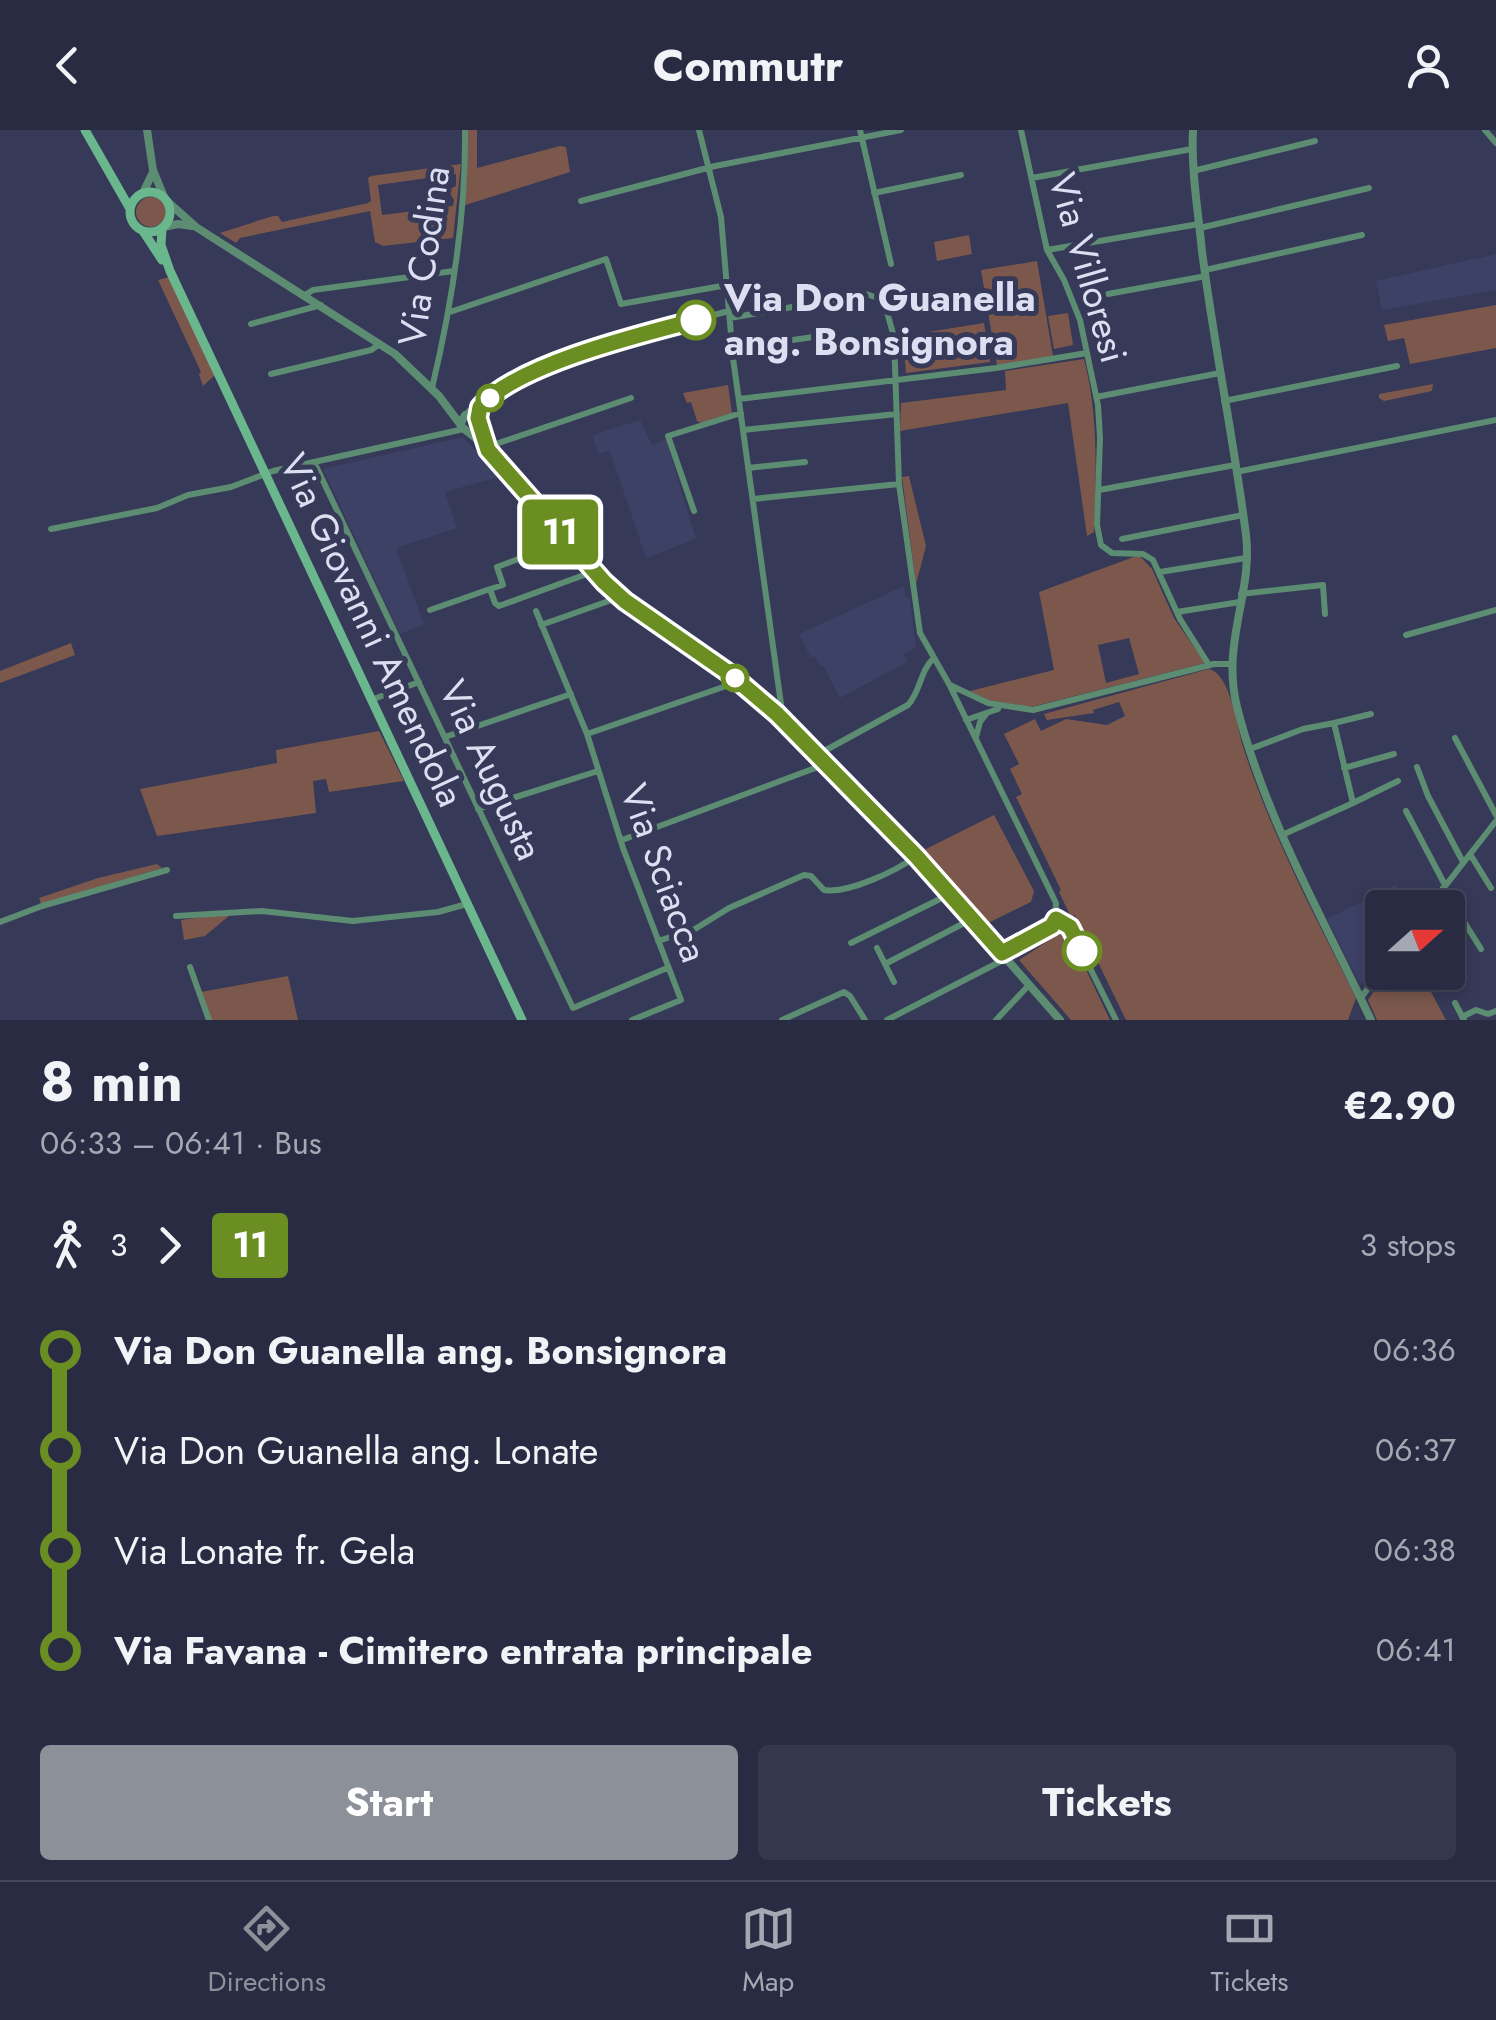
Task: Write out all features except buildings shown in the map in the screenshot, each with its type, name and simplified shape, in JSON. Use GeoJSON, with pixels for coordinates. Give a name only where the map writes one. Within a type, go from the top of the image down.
{"type":"FeatureCollection","features":[{"type":"Feature","properties":{"kind":"main road"},"geometry":{"type":"LineString","coordinates":[[85,130],[130,210],[133,223],[168,266]]}},
{"type":"Feature","properties":{"kind":"main road"},"geometry":{"type":"LineString","coordinates":[[111,175],[127,188],[142,194],[155,192],[166,200],[170,212],[160,245],[168,266]]}},
{"type":"Feature","properties":{"kind":"main road"},"geometry":{"type":"LineString","coordinates":[[130,210],[142,194]]}},
{"type":"Feature","properties":{"kind":"main road"},"geometry":{"type":"LineString","coordinates":[[143,231],[163,228]]}},
{"type":"Feature","properties":{"kind":"main road","name":"Via Giovanni Amendola"},"geometry":{"type":"LineString","coordinates":[[168,266],[522,1020]]}},
{"type":"Feature","properties":{"kind":"street"},"geometry":{"type":"LineString","coordinates":[[147,130],[153,170],[166,200],[196,227],[381,343],[435,392],[620,597],[736,679],[777,714],[916,856],[1060,1020]]}},
{"type":"Feature","properties":{"kind":"street","name":"Via Codina"},"geometry":{"type":"LineString","coordinates":[[435,392],[450,312],[465,170],[465,130]]}},
{"type":"Feature","properties":{"kind":"street"},"geometry":{"type":"LineString","coordinates":[[699,130],[720,210],[732,349],[781,704],[777,714]]}},
{"type":"Feature","properties":{"kind":"street"},"geometry":{"type":"LineString","coordinates":[[581,200],[709,167],[861,134],[901,130]]}},
{"type":"Feature","properties":{"kind":"street","name":"Via Villoresi"},"geometry":{"type":"LineString","coordinates":[[1021,130],[1047,250],[1078,314],[1096,396],[1100,431],[1098,525],[1102,547],[1112,553],[1146,554],[1160,572]]}},
{"type":"Feature","properties":{"kind":"street"},"geometry":{"type":"LineString","coordinates":[[1193,130],[1193,171],[1205,273],[1243,514],[1246,558],[1231,664],[1236,700],[1282,835],[1371,1020]]}},
{"type":"Feature","properties":{"kind":"street"},"geometry":{"type":"LineString","coordinates":[[1485,130],[1496,143]]}},
{"type":"Feature","properties":{"kind":"street"},"geometry":{"type":"LineString","coordinates":[[861,134],[891,264]]}},
{"type":"Feature","properties":{"kind":"street"},"geometry":{"type":"LineString","coordinates":[[1193,171],[1315,141]]}},
{"type":"Feature","properties":{"kind":"street"},"geometry":{"type":"LineString","coordinates":[[1032,178],[1192,148]]}},
{"type":"Feature","properties":{"kind":"street"},"geometry":{"type":"LineString","coordinates":[[142,194],[153,170]]}},
{"type":"Feature","properties":{"kind":"street"},"geometry":{"type":"LineString","coordinates":[[874,193],[961,174]]}},
{"type":"Feature","properties":{"kind":"street"},"geometry":{"type":"LineString","coordinates":[[1047,250],[1200,226],[1369,188]]}},
{"type":"Feature","properties":{"kind":"street"},"geometry":{"type":"LineString","coordinates":[[163,228],[182,224],[196,227]]}},
{"type":"Feature","properties":{"kind":"street"},"geometry":{"type":"LineString","coordinates":[[1108,294],[1362,235]]}},
{"type":"Feature","properties":{"kind":"street"},"geometry":{"type":"LineString","coordinates":[[450,312],[606,259],[621,304],[727,285]]}},
{"type":"Feature","properties":{"kind":"street"},"geometry":{"type":"LineString","coordinates":[[305,295],[313,290],[454,271]]}},
{"type":"Feature","properties":{"kind":"street"},"geometry":{"type":"LineString","coordinates":[[466,422],[483,402],[534,372],[636,336],[730,314],[876,296],[885,305],[896,356],[898,484],[919,630],[1054,894],[1054,923]]}},
{"type":"Feature","properties":{"kind":"street"},"geometry":{"type":"LineString","coordinates":[[251,324],[320,305]]}},
{"type":"Feature","properties":{"kind":"street"},"geometry":{"type":"LineString","coordinates":[[732,349],[828,335]]}},
{"type":"Feature","properties":{"kind":"street"},"geometry":{"type":"LineString","coordinates":[[270,374],[370,350],[381,343]]}},
{"type":"Feature","properties":{"kind":"street"},"geometry":{"type":"LineString","coordinates":[[739,399],[1087,353]]}},
{"type":"Feature","properties":{"kind":"street"},"geometry":{"type":"LineString","coordinates":[[1224,401],[1397,366]]}},
{"type":"Feature","properties":{"kind":"street"},"geometry":{"type":"LineString","coordinates":[[1096,396],[1220,373]]}},
{"type":"Feature","properties":{"kind":"street"},"geometry":{"type":"LineString","coordinates":[[486,447],[631,398]]}},
{"type":"Feature","properties":{"kind":"street"},"geometry":{"type":"LineString","coordinates":[[466,422],[478,428],[483,402]]}},
{"type":"Feature","properties":{"kind":"street"},"geometry":{"type":"LineString","coordinates":[[694,511],[668,436],[741,413]]}},
{"type":"Feature","properties":{"kind":"street"},"geometry":{"type":"LineString","coordinates":[[743,430],[897,414]]}},
{"type":"Feature","properties":{"kind":"street"},"geometry":{"type":"LineString","coordinates":[[50,529],[157,508],[188,495],[479,420]]}},
{"type":"Feature","properties":{"kind":"street"},"geometry":{"type":"LineString","coordinates":[[479,420],[486,447]]}},
{"type":"Feature","properties":{"kind":"street"},"geometry":{"type":"LineString","coordinates":[[1098,490],[1496,420]]}},
{"type":"Feature","properties":{"kind":"street"},"geometry":{"type":"LineString","coordinates":[[748,468],[805,462]]}},
{"type":"Feature","properties":{"kind":"street","name":"Via Augusta"},"geometry":{"type":"LineString","coordinates":[[315,464],[578,1020]]}},
{"type":"Feature","properties":{"kind":"street"},"geometry":{"type":"LineString","coordinates":[[283,514],[276,484],[284,470]]}},
{"type":"Feature","properties":{"kind":"street"},"geometry":{"type":"LineString","coordinates":[[753,499],[898,484]]}},
{"type":"Feature","properties":{"kind":"street"},"geometry":{"type":"LineString","coordinates":[[1122,538],[1243,514]]}},
{"type":"Feature","properties":{"kind":"street"},"geometry":{"type":"LineString","coordinates":[[430,610],[502,584],[497,567],[568,540]]}},
{"type":"Feature","properties":{"kind":"street"},"geometry":{"type":"LineString","coordinates":[[1209,665],[1177,612],[1160,572],[1246,558]]}},
{"type":"Feature","properties":{"kind":"street"},"geometry":{"type":"LineString","coordinates":[[490,589],[499,606],[595,572]]}},
{"type":"Feature","properties":{"kind":"street"},"geometry":{"type":"LineString","coordinates":[[1177,612],[1323,585],[1326,614]]}},
{"type":"Feature","properties":{"kind":"street"},"geometry":{"type":"LineString","coordinates":[[541,625],[620,597]]}},
{"type":"Feature","properties":{"kind":"street"},"geometry":{"type":"LineString","coordinates":[[1406,635],[1496,610]]}},
{"type":"Feature","properties":{"kind":"street","name":"Via Sciacca"},"geometry":{"type":"LineString","coordinates":[[536,612],[587,734],[681,1000],[632,1020]]}},
{"type":"Feature","properties":{"kind":"street"},"geometry":{"type":"LineString","coordinates":[[817,755],[908,705],[916,695],[928,662],[934,658]]}},
{"type":"Feature","properties":{"kind":"street"},"geometry":{"type":"LineString","coordinates":[[966,720],[1004,708],[1042,708],[1209,665],[1231,664]]}},
{"type":"Feature","properties":{"kind":"street"},"geometry":{"type":"LineString","coordinates":[[587,734],[729,685],[736,679]]}},
{"type":"Feature","properties":{"kind":"street"},"geometry":{"type":"LineString","coordinates":[[371,700],[419,682]]}},
{"type":"Feature","properties":{"kind":"street"},"geometry":{"type":"LineString","coordinates":[[949,684],[1004,708]]}},
{"type":"Feature","properties":{"kind":"street"},"geometry":{"type":"LineString","coordinates":[[445,737],[571,694]]}},
{"type":"Feature","properties":{"kind":"street"},"geometry":{"type":"LineString","coordinates":[[976,738],[978,725],[987,712]]}},
{"type":"Feature","properties":{"kind":"street"},"geometry":{"type":"LineString","coordinates":[[1250,748],[1371,714]]}},
{"type":"Feature","properties":{"kind":"street"},"geometry":{"type":"LineString","coordinates":[[1334,724],[1352,802]]}},
{"type":"Feature","properties":{"kind":"street"},"geometry":{"type":"LineString","coordinates":[[1441,890],[1496,818],[1455,738]]}},
{"type":"Feature","properties":{"kind":"street"},"geometry":{"type":"LineString","coordinates":[[1344,768],[1394,754]]}},
{"type":"Feature","properties":{"kind":"street"},"geometry":{"type":"LineString","coordinates":[[622,840],[826,764]]}},
{"type":"Feature","properties":{"kind":"street"},"geometry":{"type":"LineString","coordinates":[[1417,768],[1463,862]]}},
{"type":"Feature","properties":{"kind":"street"},"geometry":{"type":"LineString","coordinates":[[478,809],[598,772]]}},
{"type":"Feature","properties":{"kind":"street"},"geometry":{"type":"LineString","coordinates":[[1282,835],[1398,782]]}},
{"type":"Feature","properties":{"kind":"street"},"geometry":{"type":"LineString","coordinates":[[1406,812],[1482,949]]}},
{"type":"Feature","properties":{"kind":"street"},"geometry":{"type":"LineString","coordinates":[[1470,854],[1491,888]]}},
{"type":"Feature","properties":{"kind":"street"},"geometry":{"type":"LineString","coordinates":[[658,942],[696,929],[729,908],[804,874],[824,890],[840,891],[893,870],[916,856]]}},
{"type":"Feature","properties":{"kind":"street"},"geometry":{"type":"LineString","coordinates":[[0,922],[167,870]]}},
{"type":"Feature","properties":{"kind":"street"},"geometry":{"type":"LineString","coordinates":[[851,943],[950,894]]}},
{"type":"Feature","properties":{"kind":"street"},"geometry":{"type":"LineString","coordinates":[[176,916],[262,911],[352,922],[438,912],[468,904]]}},
{"type":"Feature","properties":{"kind":"street"},"geometry":{"type":"LineString","coordinates":[[885,964],[972,919]]}},
{"type":"Feature","properties":{"kind":"street"},"geometry":{"type":"LineString","coordinates":[[888,1020],[1004,956],[1054,923]]}},
{"type":"Feature","properties":{"kind":"street"},"geometry":{"type":"LineString","coordinates":[[1054,923],[1072,930],[1116,1020]]}},
{"type":"Feature","properties":{"kind":"street"},"geometry":{"type":"LineString","coordinates":[[877,948],[894,982]]}},
{"type":"Feature","properties":{"kind":"street"},"geometry":{"type":"LineString","coordinates":[[190,966],[208,1020]]}},
{"type":"Feature","properties":{"kind":"street"},"geometry":{"type":"LineString","coordinates":[[573,1008],[667,968]]}},
{"type":"Feature","properties":{"kind":"street"},"geometry":{"type":"LineString","coordinates":[[996,1020],[1029,985]]}},
{"type":"Feature","properties":{"kind":"street"},"geometry":{"type":"LineString","coordinates":[[1361,998],[1367,990]]}},
{"type":"Feature","properties":{"kind":"street"},"geometry":{"type":"LineString","coordinates":[[782,1020],[844,992],[865,1020]]}},
{"type":"Feature","properties":{"kind":"street"},"geometry":{"type":"LineString","coordinates":[[1455,1003],[1463,1018],[1476,1010],[1487,1014],[1496,1011]]}},
{"type":"Feature","properties":{"kind":"street"},"geometry":{"type":"LineString","coordinates":[[910,1008],[916,1020]]}},
{"type":"Feature","properties":{"kind":"shaded area"},"geometry":{"type":"Polygon","coordinates":[[[465,130],[477,130],[477,168],[560,146],[566,147],[570,172],[462,206],[465,130]]]}},
{"type":"Feature","properties":{"kind":"shaded area"},"geometry":{"type":"Polygon","coordinates":[[[461,164],[453,238],[383,246],[375,242],[370,211],[240,238],[236,243],[220,233],[273,216],[282,222],[368,203],[371,176],[461,164]],[[456,174],[378,185],[382,215],[453,206],[448,190],[456,186],[456,174]]]}},
{"type":"Feature","properties":{"kind":"shaded area"},"geometry":{"type":"Polygon","coordinates":[[[151,197],[162,201],[166,212],[162,223],[151,227],[140,223],[136,212],[140,201],[151,197]]]}},
{"type":"Feature","properties":{"kind":"shaded area"},"geometry":{"type":"Polygon","coordinates":[[[969,235],[972,254],[937,261],[934,242],[969,235]]]}},
{"type":"Feature","properties":{"kind":"shaded area"},"geometry":{"type":"Polygon","coordinates":[[[1496,254],[1496,290],[1382,310],[1376,281],[1496,254]]]}},
{"type":"Feature","properties":{"kind":"shaded area"},"geometry":{"type":"Polygon","coordinates":[[[1037,261],[1053,356],[997,366],[981,270],[1037,261]]]}},
{"type":"Feature","properties":{"kind":"shaded area"},"geometry":{"type":"Polygon","coordinates":[[[169,277],[215,375],[203,386],[201,372],[158,280],[169,277]]]}},
{"type":"Feature","properties":{"kind":"shaded area"},"geometry":{"type":"Polygon","coordinates":[[[1496,305],[1496,348],[1410,364],[1404,338],[1388,341],[1384,325],[1496,305]]]}},
{"type":"Feature","properties":{"kind":"shaded area"},"geometry":{"type":"Polygon","coordinates":[[[1068,313],[1073,345],[1054,349],[1048,316],[1068,313]]]}},
{"type":"Feature","properties":{"kind":"shaded area"},"geometry":{"type":"Polygon","coordinates":[[[984,323],[990,362],[906,373],[903,336],[984,323]]]}},
{"type":"Feature","properties":{"kind":"shaded area"},"geometry":{"type":"Polygon","coordinates":[[[1084,359],[1095,445],[1094,532],[1087,536],[1068,403],[900,431],[901,403],[1006,390],[1005,371],[1084,359]]]}},
{"type":"Feature","properties":{"kind":"shaded area"},"geometry":{"type":"Polygon","coordinates":[[[1433,384],[1432,391],[1384,401],[1379,398],[1379,394],[1433,384]]]}},
{"type":"Feature","properties":{"kind":"shaded area"},"geometry":{"type":"Polygon","coordinates":[[[728,385],[732,413],[697,421],[691,402],[687,403],[683,393],[728,385]]]}},
{"type":"Feature","properties":{"kind":"shaded area"},"geometry":{"type":"Polygon","coordinates":[[[640,420],[652,445],[666,440],[696,539],[646,558],[610,451],[599,454],[592,435],[640,420]]]}},
{"type":"Feature","properties":{"kind":"shaded area"},"geometry":{"type":"Polygon","coordinates":[[[463,437],[499,477],[445,492],[457,528],[396,548],[424,624],[400,634],[323,469],[463,437]]]}},
{"type":"Feature","properties":{"kind":"shaded area"},"geometry":{"type":"Polygon","coordinates":[[[909,476],[926,546],[916,584],[902,477],[909,476]]]}},
{"type":"Feature","properties":{"kind":"shaded area"},"geometry":{"type":"Polygon","coordinates":[[[1139,555],[1152,569],[1174,618],[1205,663],[1031,707],[988,700],[970,691],[1054,670],[1039,592],[1139,555]],[[1129,638],[1098,645],[1106,683],[1139,674],[1129,638]]]}},
{"type":"Feature","properties":{"kind":"shaded area"},"geometry":{"type":"Polygon","coordinates":[[[904,586],[905,596],[910,599],[916,647],[904,654],[907,662],[840,698],[823,665],[815,656],[811,658],[799,634],[904,586]]]}},
{"type":"Feature","properties":{"kind":"shaded area"},"geometry":{"type":"Polygon","coordinates":[[[71,643],[75,655],[0,683],[0,671],[71,643]]]}},
{"type":"Feature","properties":{"kind":"shaded area"},"geometry":{"type":"Polygon","coordinates":[[[1209,669],[1217,673],[1228,691],[1244,750],[1268,814],[1356,998],[1348,1020],[1126,1020],[1075,915],[1071,917],[1016,797],[1022,794],[1010,769],[1019,764],[1004,734],[1035,719],[1041,731],[1066,719],[1107,725],[1125,716],[1119,702],[1093,710],[1094,713],[1047,720],[1044,714],[1209,669]]]}},
{"type":"Feature","properties":{"kind":"shaded area"},"geometry":{"type":"Polygon","coordinates":[[[379,731],[404,781],[329,792],[326,779],[313,781],[316,813],[157,836],[140,789],[277,763],[276,750],[379,731]]]}},
{"type":"Feature","properties":{"kind":"shaded area"},"geometry":{"type":"Polygon","coordinates":[[[994,815],[1034,891],[1031,902],[988,923],[922,851],[994,815]]]}},
{"type":"Feature","properties":{"kind":"shaded area"},"geometry":{"type":"Polygon","coordinates":[[[157,864],[162,868],[41,904],[39,898],[98,878],[157,864]]]}},
{"type":"Feature","properties":{"kind":"shaded area"},"geometry":{"type":"Polygon","coordinates":[[[1365,900],[1365,983],[1359,982],[1327,919],[1365,900]]]}},
{"type":"Feature","properties":{"kind":"shaded area"},"geometry":{"type":"Polygon","coordinates":[[[230,915],[205,936],[184,940],[181,920],[230,915]]]}},
{"type":"Feature","properties":{"kind":"shaded area"},"geometry":{"type":"Polygon","coordinates":[[[1063,931],[1070,936],[1110,1020],[1071,1020],[1019,960],[1063,931]]]}},
{"type":"Feature","properties":{"kind":"shaded area"},"geometry":{"type":"Polygon","coordinates":[[[288,976],[298,1020],[211,1020],[201,992],[288,976]]]}},
{"type":"Feature","properties":{"kind":"shaded area"},"geometry":{"type":"Polygon","coordinates":[[[1375,990],[1430,990],[1446,1020],[1377,1020],[1368,1000],[1375,990]]]}},
{"type":"Feature","properties":{"kind":"bus line","name":"11"},"geometry":{"type":"LineString","coordinates":[[696,320],[543,368],[483,402],[478,418],[488,450],[614,591],[723,668],[777,714],[916,856],[1002,953],[1052,926],[1056,919],[1070,927],[1082,951]]}},
{"type":"Feature","properties":{"kind":"place","name":"Via Don Guanella ang. Bonsignora"},"geometry":{"type":"Point","coordinates":[696,320]}}]}
